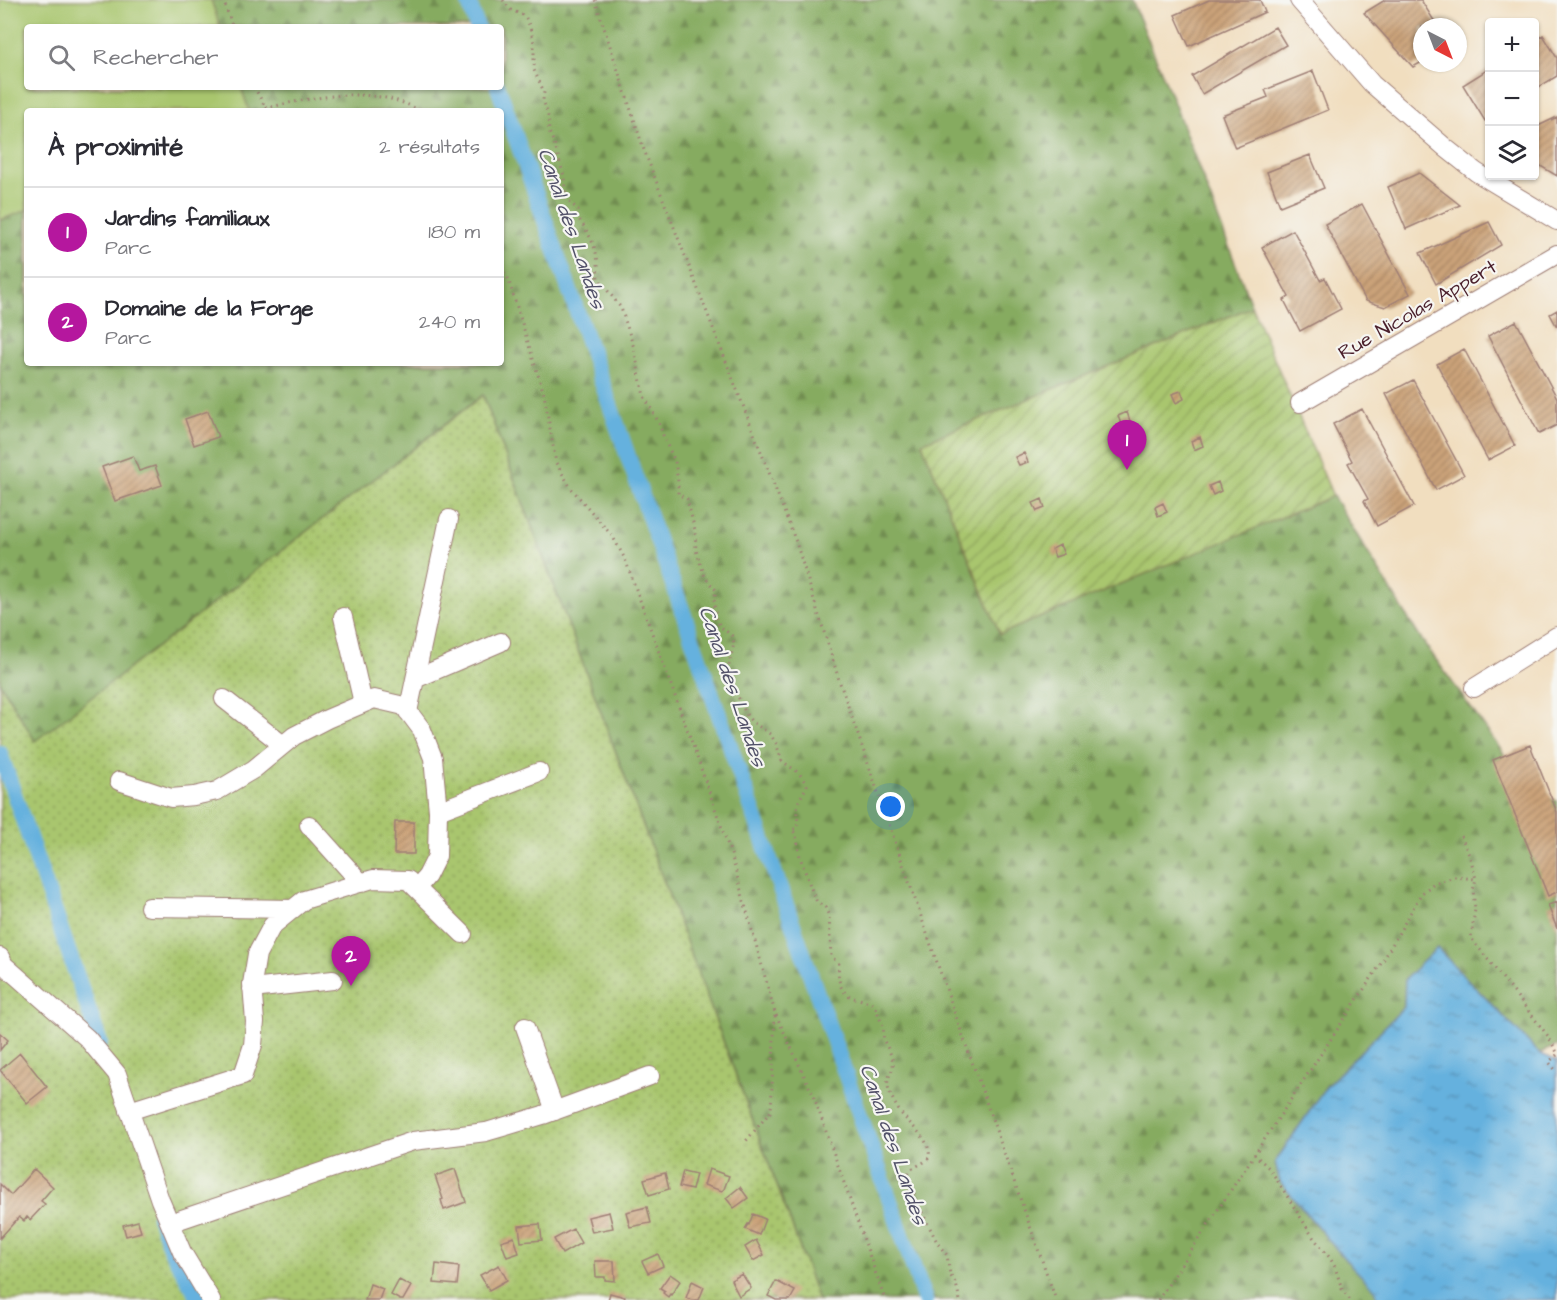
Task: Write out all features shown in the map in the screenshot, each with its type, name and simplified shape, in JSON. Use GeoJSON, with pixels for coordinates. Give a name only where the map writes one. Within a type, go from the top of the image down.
{"type":"FeatureCollection","features":[{"type":"Feature","properties":{"kind":"street"},"geometry":{"type":"LineString","coordinates":[[1305,2],[1372,84],[1476,172],[1557,221]]}},
{"type":"Feature","properties":{"kind":"street","name":"Rue Nicolas Appert"},"geometry":{"type":"LineString","coordinates":[[1300,404],[1557,254]]}},
{"type":"Feature","properties":{"kind":"street"},"geometry":{"type":"LineString","coordinates":[[408,712],[449,519]]}},
{"type":"Feature","properties":{"kind":"street"},"geometry":{"type":"LineString","coordinates":[[343,617],[363,704]]}},
{"type":"Feature","properties":{"kind":"street"},"geometry":{"type":"LineString","coordinates":[[1474,688],[1557,636]]}},
{"type":"Feature","properties":{"kind":"street"},"geometry":{"type":"LineString","coordinates":[[416,679],[501,642]]}},
{"type":"Feature","properties":{"kind":"street"},"geometry":{"type":"LineString","coordinates":[[224,699],[283,745]]}},
{"type":"Feature","properties":{"kind":"street"},"geometry":{"type":"LineString","coordinates":[[119,781],[171,798],[217,791],[254,769],[294,735],[374,699],[404,706],[422,730],[433,758],[438,811],[438,856],[417,888]]}},
{"type":"Feature","properties":{"kind":"street"},"geometry":{"type":"LineString","coordinates":[[438,811],[539,772]]}},
{"type":"Feature","properties":{"kind":"street"},"geometry":{"type":"LineString","coordinates":[[309,825],[361,883]]}},
{"type":"Feature","properties":{"kind":"street"},"geometry":{"type":"LineString","coordinates":[[129,1111],[243,1075],[253,1045],[255,1022],[252,984],[257,954],[272,926],[304,900],[373,879],[408,880],[464,934]]}},
{"type":"Feature","properties":{"kind":"street"},"geometry":{"type":"LineString","coordinates":[[149,907],[293,909]]}},
{"type":"Feature","properties":{"kind":"street"},"geometry":{"type":"LineString","coordinates":[[0,957],[4,965],[87,1038],[117,1074],[160,1200],[182,1252],[211,1300]]}},
{"type":"Feature","properties":{"kind":"street"},"geometry":{"type":"LineString","coordinates":[[252,989],[333,980]]}},
{"type":"Feature","properties":{"kind":"street"},"geometry":{"type":"LineString","coordinates":[[525,1027],[555,1111]]}},
{"type":"Feature","properties":{"kind":"street"},"geometry":{"type":"LineString","coordinates":[[170,1223],[413,1141],[486,1132],[555,1111],[650,1076]]}},
{"type":"Feature","properties":{"kind":"path"},"geometry":{"type":"LineString","coordinates":[[223,0],[231,24]]}},
{"type":"Feature","properties":{"kind":"path"},"geometry":{"type":"LineString","coordinates":[[503,0],[511,10],[525,16],[530,27],[534,43],[534,70],[544,92],[543,100],[548,115],[549,132],[564,176],[567,198],[577,209],[576,215],[593,244],[598,261],[598,278],[621,309],[644,396],[659,423],[675,461],[678,494],[685,496],[688,501],[696,550],[705,577],[716,590],[714,602],[716,619],[734,639],[734,649],[730,656],[728,669],[730,680],[749,719],[770,734],[776,743],[782,761],[795,770],[807,785],[798,803],[796,813],[798,825],[796,829],[792,829],[796,835],[800,857],[817,902],[827,910],[830,920],[831,956],[839,964],[838,980],[842,989],[850,997],[867,1001],[874,1006],[882,1024],[883,1038],[892,1063],[887,1088],[897,1107],[927,1144],[929,1158],[909,1172],[908,1186],[916,1196],[914,1206],[921,1210],[938,1244],[947,1255],[950,1275],[956,1284],[960,1300]]}},
{"type":"Feature","properties":{"kind":"path"},"geometry":{"type":"LineString","coordinates":[[595,0],[644,150],[796,542],[840,683],[1056,1300]]}},
{"type":"Feature","properties":{"kind":"path"},"geometry":{"type":"LineString","coordinates":[[256,90],[266,108],[302,100],[343,95],[383,97],[415,108]]}},
{"type":"Feature","properties":{"kind":"path"},"geometry":{"type":"LineString","coordinates":[[504,272],[544,394],[556,463],[571,489],[613,537],[624,560],[731,854],[775,1013],[814,1097],[885,1300]]}},
{"type":"Feature","properties":{"kind":"path"},"geometry":{"type":"LineString","coordinates":[[1461,836],[1476,879],[1473,890],[1475,909],[1471,938],[1548,1036],[1557,1053],[1549,1062],[1557,1072]]}},
{"type":"Feature","properties":{"kind":"path"},"geometry":{"type":"LineString","coordinates":[[1158,1300],[1384,959],[1421,894],[1434,883],[1455,877],[1476,879]]}},
{"type":"Feature","properties":{"kind":"path"},"geometry":{"type":"LineString","coordinates":[[746,1141],[771,1111],[775,1013]]}},
{"type":"Feature","properties":{"kind":"path"},"geometry":{"type":"LineString","coordinates":[[1254,1154],[1270,1169],[1313,1237],[1330,1258],[1342,1289],[1350,1300]]}},
{"type":"Feature","properties":{"kind":"green space"},"geometry":{"type":"Polygon","coordinates":[[[0,0],[211,0],[219,24],[24,24],[24,90],[242,90],[248,108],[24,108],[24,211],[0,220],[0,0]]]}},
{"type":"Feature","properties":{"kind":"green space"},"geometry":{"type":"Polygon","coordinates":[[[211,0],[1132,0],[1252,307],[922,443],[1000,634],[1333,496],[1419,636],[1532,793],[1557,801],[1557,1046],[1539,1053],[1437,948],[1405,979],[1404,1007],[1326,1087],[1275,1162],[1280,1182],[1344,1258],[1377,1291],[1377,1300],[818,1300],[483,395],[35,741],[0,683],[0,220],[24,211],[24,366],[504,366],[504,108],[248,108],[242,90],[504,90],[504,24],[219,24],[211,0]]]}},
{"type":"Feature","properties":{"kind":"green space"},"geometry":{"type":"Polygon","coordinates":[[[1252,307],[1333,496],[1000,634],[922,443],[1252,307]]]}},
{"type":"Feature","properties":{"kind":"green space"},"geometry":{"type":"Polygon","coordinates":[[[483,395],[818,1300],[0,1300],[0,683],[35,740],[483,395]]]}},
{"type":"Feature","properties":{"kind":"water"},"geometry":{"type":"Polygon","coordinates":[[[1437,948],[1539,1053],[1557,1061],[1557,1300],[1377,1300],[1376,1291],[1344,1258],[1280,1182],[1275,1162],[1326,1087],[1404,1007],[1405,979],[1437,948]]]}},
{"type":"Feature","properties":{"kind":"building"},"geometry":{"type":"Polygon","coordinates":[[[1209,0],[1260,0],[1265,12],[1189,46],[1175,15],[1209,0]]]}},
{"type":"Feature","properties":{"kind":"building"},"geometry":{"type":"Polygon","coordinates":[[[1385,0],[1421,0],[1432,18],[1413,18],[1413,67],[1364,13],[1385,0]]]}},
{"type":"Feature","properties":{"kind":"building"},"geometry":{"type":"Polygon","coordinates":[[[1275,27],[1286,45],[1202,94],[1192,76],[1275,27]]]}},
{"type":"Feature","properties":{"kind":"building"},"geometry":{"type":"Polygon","coordinates":[[[1543,35],[1557,58],[1557,76],[1539,87],[1539,72],[1539,38],[1543,35]]]}},
{"type":"Feature","properties":{"kind":"building"},"geometry":{"type":"Polygon","coordinates":[[[1313,71],[1328,110],[1235,148],[1222,115],[1268,97],[1265,90],[1313,71]]]}},
{"type":"Feature","properties":{"kind":"building"},"geometry":{"type":"Polygon","coordinates":[[[1485,71],[1485,121],[1463,85],[1485,71]]]}},
{"type":"Feature","properties":{"kind":"building"},"geometry":{"type":"Polygon","coordinates":[[[1557,117],[1557,176],[1539,165],[1539,126],[1557,117]]]}},
{"type":"Feature","properties":{"kind":"building"},"geometry":{"type":"Polygon","coordinates":[[[1310,155],[1324,188],[1280,206],[1267,172],[1310,155]]]}},
{"type":"Feature","properties":{"kind":"building"},"geometry":{"type":"Polygon","coordinates":[[[1419,173],[1460,205],[1406,229],[1388,187],[1419,173]]]}},
{"type":"Feature","properties":{"kind":"building"},"geometry":{"type":"Polygon","coordinates":[[[1362,204],[1410,294],[1385,307],[1366,301],[1325,224],[1362,204]]]}},
{"type":"Feature","properties":{"kind":"building"},"geometry":{"type":"Polygon","coordinates":[[[1489,222],[1501,245],[1436,284],[1420,253],[1489,222]]]}},
{"type":"Feature","properties":{"kind":"building"},"geometry":{"type":"Polygon","coordinates":[[[1293,230],[1320,280],[1325,278],[1341,309],[1300,331],[1284,300],[1289,297],[1262,247],[1293,230]]]}},
{"type":"Feature","properties":{"kind":"building"},"geometry":{"type":"Polygon","coordinates":[[[1557,310],[1557,327],[1550,314],[1557,310]]]}},
{"type":"Feature","properties":{"kind":"building"},"geometry":{"type":"Polygon","coordinates":[[[1516,321],[1557,398],[1557,425],[1539,434],[1488,336],[1516,321]]]}},
{"type":"Feature","properties":{"kind":"building"},"geometry":{"type":"Polygon","coordinates":[[[1464,349],[1515,446],[1488,460],[1437,364],[1464,349]]]}},
{"type":"Feature","properties":{"kind":"building"},"geometry":{"type":"Polygon","coordinates":[[[1413,380],[1464,475],[1436,490],[1386,394],[1413,380]]]}},
{"type":"Feature","properties":{"kind":"building"},"geometry":{"type":"Polygon","coordinates":[[[1181,391],[1184,399],[1176,403],[1172,394],[1181,391]]]}},
{"type":"Feature","properties":{"kind":"building"},"geometry":{"type":"Polygon","coordinates":[[[1362,409],[1414,506],[1377,526],[1364,501],[1368,499],[1348,463],[1352,461],[1333,424],[1362,409]]]}},
{"type":"Feature","properties":{"kind":"building"},"geometry":{"type":"Polygon","coordinates":[[[208,411],[218,437],[194,445],[185,419],[208,411]]]}},
{"type":"Feature","properties":{"kind":"building"},"geometry":{"type":"Polygon","coordinates":[[[1127,412],[1130,421],[1121,424],[1118,416],[1127,412]]]}},
{"type":"Feature","properties":{"kind":"building"},"geometry":{"type":"Polygon","coordinates":[[[1200,437],[1203,446],[1194,450],[1191,441],[1200,437]]]}},
{"type":"Feature","properties":{"kind":"building"},"geometry":{"type":"Polygon","coordinates":[[[1024,453],[1028,462],[1019,465],[1015,457],[1024,453]]]}},
{"type":"Feature","properties":{"kind":"building"},"geometry":{"type":"Polygon","coordinates":[[[133,456],[139,471],[155,466],[162,485],[115,501],[102,467],[133,456]]]}},
{"type":"Feature","properties":{"kind":"building"},"geometry":{"type":"Polygon","coordinates":[[[1218,482],[1221,491],[1213,495],[1209,486],[1218,482]]]}},
{"type":"Feature","properties":{"kind":"building"},"geometry":{"type":"Polygon","coordinates":[[[1042,499],[1045,508],[1037,511],[1033,503],[1042,499]]]}},
{"type":"Feature","properties":{"kind":"building"},"geometry":{"type":"Polygon","coordinates":[[[1163,503],[1167,512],[1158,516],[1155,507],[1163,503]]]}},
{"type":"Feature","properties":{"kind":"building"},"geometry":{"type":"Polygon","coordinates":[[[1060,545],[1064,554],[1055,557],[1052,549],[1060,545]]]}},
{"type":"Feature","properties":{"kind":"building"},"geometry":{"type":"Polygon","coordinates":[[[1530,745],[1557,812],[1557,892],[1548,896],[1493,760],[1530,745]]]}},
{"type":"Feature","properties":{"kind":"building"},"geometry":{"type":"Polygon","coordinates":[[[395,822],[414,822],[414,854],[394,854],[395,822]]]}},
{"type":"Feature","properties":{"kind":"building"},"geometry":{"type":"Polygon","coordinates":[[[1557,902],[1557,929],[1548,905],[1557,902]]]}},
{"type":"Feature","properties":{"kind":"building"},"geometry":{"type":"Polygon","coordinates":[[[0,1033],[8,1040],[0,1050],[0,1033]]]}},
{"type":"Feature","properties":{"kind":"building"},"geometry":{"type":"Polygon","coordinates":[[[20,1053],[47,1087],[27,1103],[0,1070],[20,1053]]]}},
{"type":"Feature","properties":{"kind":"building"},"geometry":{"type":"Polygon","coordinates":[[[34,1169],[53,1187],[41,1201],[45,1204],[30,1220],[27,1217],[24,1221],[19,1217],[0,1238],[0,1184],[11,1195],[34,1169]]]}},
{"type":"Feature","properties":{"kind":"building"},"geometry":{"type":"Polygon","coordinates":[[[455,1169],[466,1202],[444,1210],[441,1200],[443,1199],[435,1176],[455,1169]]]}},
{"type":"Feature","properties":{"kind":"building"},"geometry":{"type":"Polygon","coordinates":[[[709,1169],[729,1176],[722,1191],[704,1185],[709,1169]]]}},
{"type":"Feature","properties":{"kind":"building"},"geometry":{"type":"Polygon","coordinates":[[[683,1171],[696,1174],[692,1190],[679,1187],[683,1171]]]}},
{"type":"Feature","properties":{"kind":"building"},"geometry":{"type":"Polygon","coordinates":[[[665,1173],[669,1189],[649,1195],[644,1179],[665,1173]]]}},
{"type":"Feature","properties":{"kind":"building"},"geometry":{"type":"Polygon","coordinates":[[[740,1187],[748,1198],[734,1208],[726,1198],[740,1187]]]}},
{"type":"Feature","properties":{"kind":"building"},"geometry":{"type":"Polygon","coordinates":[[[647,1207],[651,1223],[630,1227],[626,1212],[647,1207]]]}},
{"type":"Feature","properties":{"kind":"building"},"geometry":{"type":"Polygon","coordinates":[[[609,1212],[613,1228],[592,1232],[588,1217],[609,1212]]]}},
{"type":"Feature","properties":{"kind":"building"},"geometry":{"type":"Polygon","coordinates":[[[753,1214],[765,1219],[759,1235],[745,1229],[753,1214]]]}},
{"type":"Feature","properties":{"kind":"building"},"geometry":{"type":"Polygon","coordinates":[[[138,1221],[141,1232],[126,1236],[123,1225],[138,1221]]]}},
{"type":"Feature","properties":{"kind":"building"},"geometry":{"type":"Polygon","coordinates":[[[540,1224],[542,1240],[521,1242],[519,1226],[540,1224]]]}},
{"type":"Feature","properties":{"kind":"building"},"geometry":{"type":"Polygon","coordinates":[[[573,1229],[581,1243],[562,1254],[554,1239],[573,1229]]]}},
{"type":"Feature","properties":{"kind":"building"},"geometry":{"type":"Polygon","coordinates":[[[514,1237],[519,1253],[507,1257],[501,1241],[514,1237]]]}},
{"type":"Feature","properties":{"kind":"building"},"geometry":{"type":"Polygon","coordinates":[[[756,1240],[764,1255],[753,1261],[745,1247],[756,1240]]]}},
{"type":"Feature","properties":{"kind":"building"},"geometry":{"type":"Polygon","coordinates":[[[658,1254],[663,1266],[648,1273],[642,1261],[658,1254]]]}},
{"type":"Feature","properties":{"kind":"building"},"geometry":{"type":"Polygon","coordinates":[[[595,1261],[614,1261],[615,1281],[605,1280],[605,1277],[596,1277],[595,1261]]]}},
{"type":"Feature","properties":{"kind":"building"},"geometry":{"type":"Polygon","coordinates":[[[436,1264],[459,1267],[457,1285],[434,1283],[436,1264]]]}},
{"type":"Feature","properties":{"kind":"building"},"geometry":{"type":"Polygon","coordinates":[[[499,1265],[507,1280],[489,1290],[480,1275],[499,1265]]]}},
{"type":"Feature","properties":{"kind":"building"},"geometry":{"type":"Polygon","coordinates":[[[670,1274],[680,1281],[668,1297],[660,1288],[670,1274]]]}},
{"type":"Feature","properties":{"kind":"building"},"geometry":{"type":"Polygon","coordinates":[[[742,1274],[751,1288],[739,1296],[731,1280],[742,1274]]]}},
{"type":"Feature","properties":{"kind":"building"},"geometry":{"type":"Polygon","coordinates":[[[399,1280],[411,1286],[403,1300],[391,1295],[399,1280]]]}},
{"type":"Feature","properties":{"kind":"building"},"geometry":{"type":"Polygon","coordinates":[[[692,1281],[704,1287],[699,1300],[686,1298],[692,1281]]]}},
{"type":"Feature","properties":{"kind":"building"},"geometry":{"type":"Polygon","coordinates":[[[776,1281],[795,1291],[790,1300],[776,1300],[768,1296],[776,1281]]]}},
{"type":"Feature","properties":{"kind":"building"},"geometry":{"type":"Polygon","coordinates":[[[370,1284],[383,1289],[379,1300],[365,1300],[370,1284]]]}},
{"type":"Feature","properties":{"kind":"building"},"geometry":{"type":"Polygon","coordinates":[[[610,1293],[625,1297],[624,1300],[608,1300],[610,1293]]]}},
{"type":"Feature","properties":{"kind":"waterway","name":"Canal des Landes"},"geometry":{"type":"LineString","coordinates":[[468,0],[476,24]]}},
{"type":"Feature","properties":{"kind":"waterway","name":"Canal des Landes"},"geometry":{"type":"LineString","coordinates":[[499,90],[925,1300]]}},
{"type":"Feature","properties":{"kind":"waterway"},"geometry":{"type":"LineString","coordinates":[[0,753],[100,1043]]}},
{"type":"Feature","properties":{"kind":"waterway"},"geometry":{"type":"LineString","coordinates":[[159,1217],[171,1250],[200,1300]]}},
{"type":"Feature","properties":{"kind":"place","name":"Jardins familiaux"},"geometry":{"type":"Point","coordinates":[1127,470]}},
{"type":"Feature","properties":{"kind":"place","name":"Domaine de la Forge"},"geometry":{"type":"Point","coordinates":[351,986]}}]}
